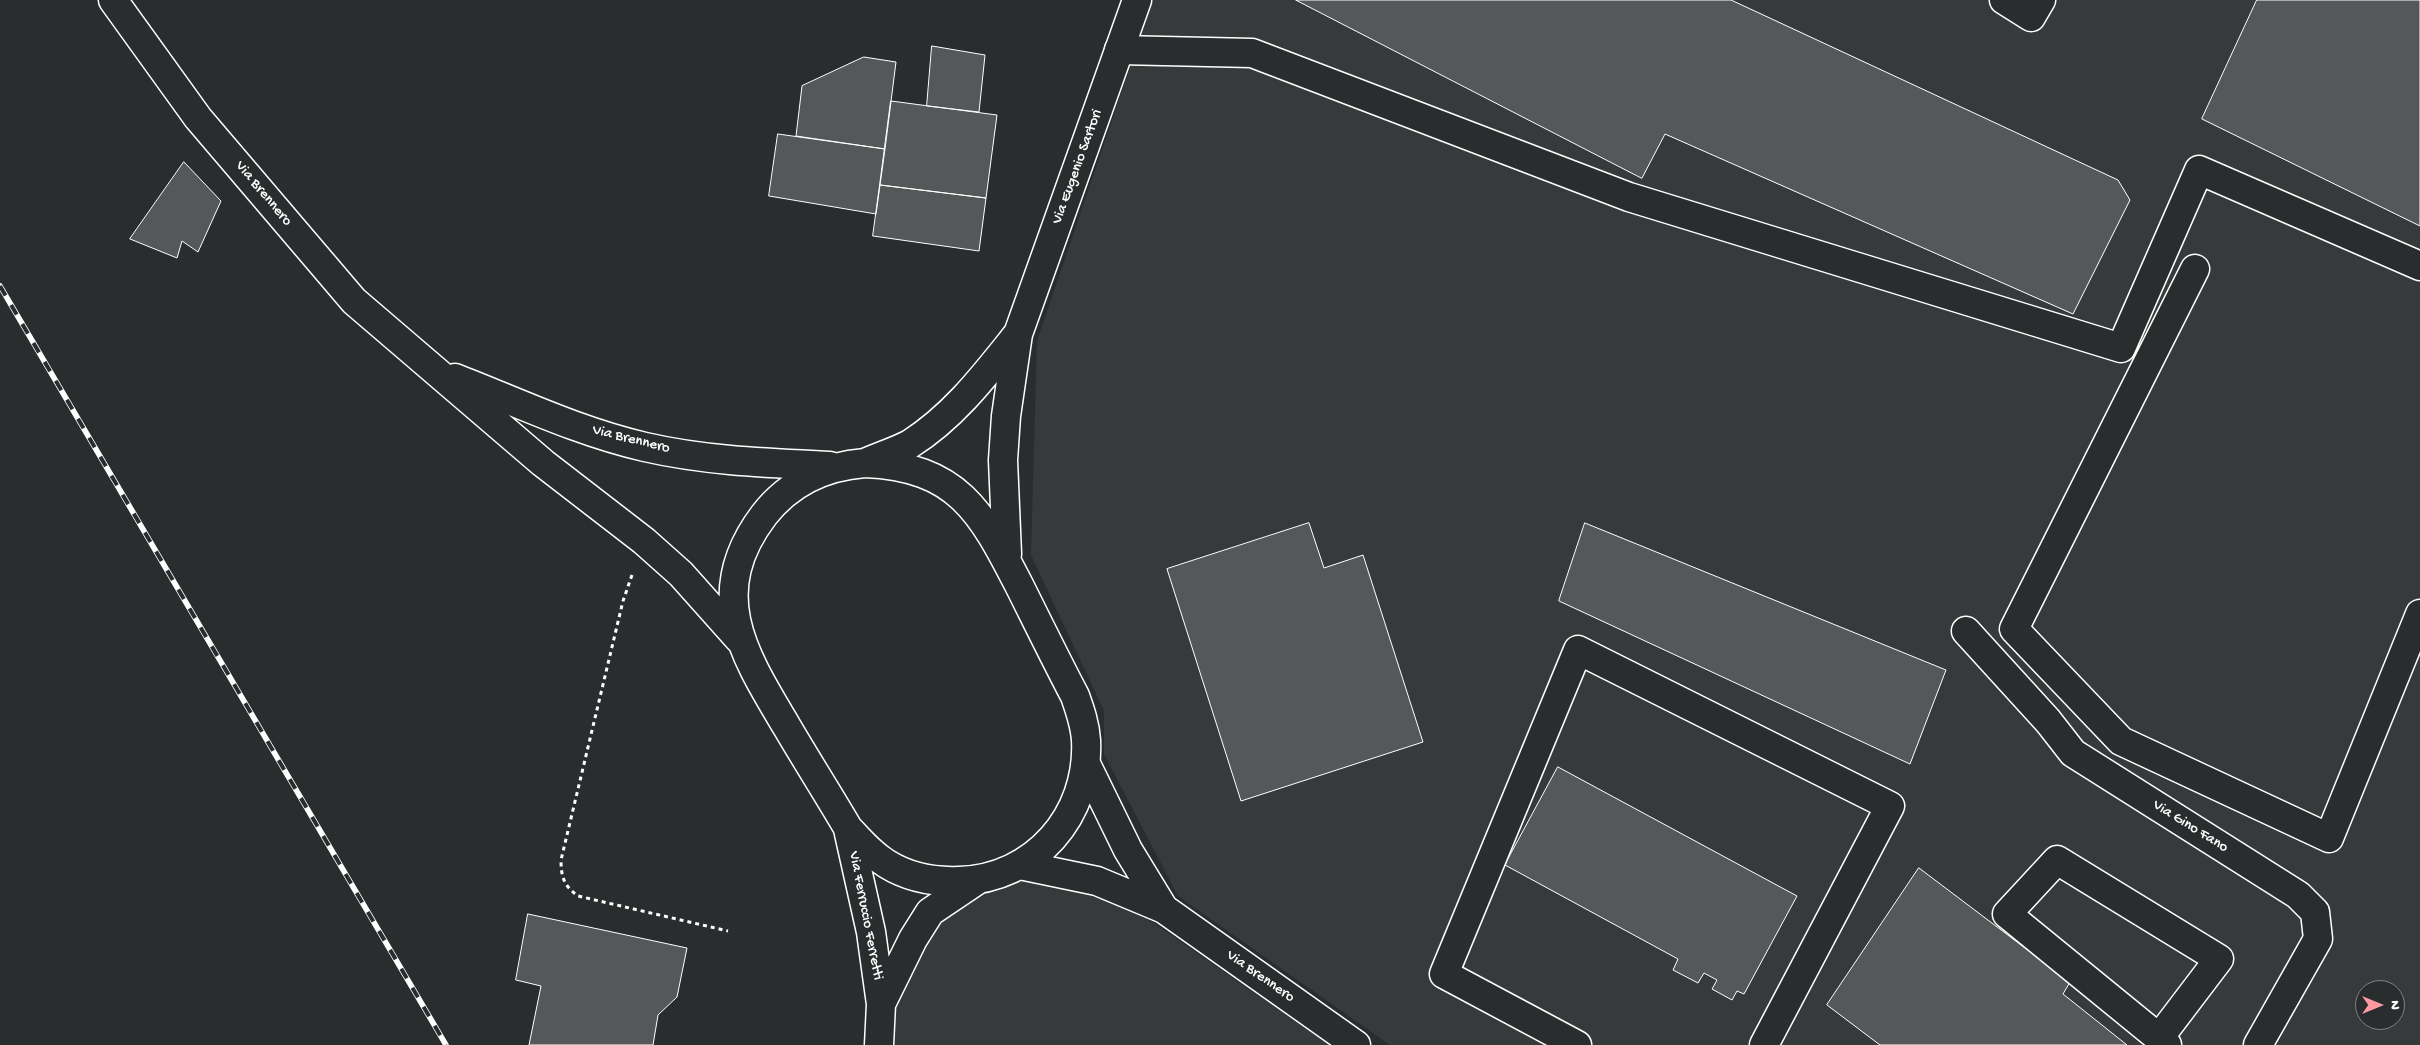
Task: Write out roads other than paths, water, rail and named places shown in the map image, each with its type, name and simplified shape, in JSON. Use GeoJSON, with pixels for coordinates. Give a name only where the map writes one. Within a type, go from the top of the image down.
{"type":"FeatureCollection","features":[{"type":"Feature","properties":{"kind":"main road","name":"Via Brennero"},"geometry":{"type":"LineString","coordinates":[[113,0],[198,118],[354,301],[543,463],[644,541],[681,574],[740,639]]}},
{"type":"Feature","properties":{"kind":"main road","name":"Via Eugenio Sartori"},"geometry":{"type":"LineString","coordinates":[[1007,563],[1002,460],[1006,416],[1018,334],[1137,0]]}},
{"type":"Feature","properties":{"kind":"main road"},"geometry":{"type":"LineString","coordinates":[[2004,0],[2031,17],[2041,0]]}},
{"type":"Feature","properties":{"kind":"main road"},"geometry":{"type":"LineString","coordinates":[[1119,50],[1252,53],[1629,197],[2121,348],[2200,170],[2420,266]]}},
{"type":"Feature","properties":{"kind":"main road"},"geometry":{"type":"LineString","coordinates":[[2195,269],[2014,629],[2121,741],[2329,838],[2420,614]]}},
{"type":"Feature","properties":{"kind":"main road","name":"Via Eugenio Sartori"},"geometry":{"type":"LineString","coordinates":[[865,463],[909,444],[948,414],[971,392],[1018,334]]}},
{"type":"Feature","properties":{"kind":"main road","name":"Via Brennero"},"geometry":{"type":"LineString","coordinates":[[435,370],[591,431],[644,447],[735,462],[838,466]]}},
{"type":"Feature","properties":{"kind":"main road"},"geometry":{"type":"LineString","coordinates":[[865,463],[892,464],[920,471],[952,488],[978,512],[1007,563],[1075,696],[1083,717],[1086,739],[1086,764],[1082,785],[1065,824],[1052,840],[1020,865],[1000,874],[976,881],[939,882],[898,870],[876,857],[848,828],[752,669],[740,639],[735,613],[735,588],[738,566],[756,526],[768,510],[793,487],[815,475],[838,466],[865,463]]}},
{"type":"Feature","properties":{"kind":"main road","name":"Via Gino Fano"},"geometry":{"type":"LineString","coordinates":[[1966,631],[2048,721],[2073,752],[2298,896],[2316,912],[2318,939],[2258,1045]]}},
{"type":"Feature","properties":{"kind":"main road"},"geometry":{"type":"LineString","coordinates":[[1577,1045],[1444,974],[1578,650],[1890,806],[1764,1045]]}},
{"type":"Feature","properties":{"kind":"main road","name":"Via Brennero"},"geometry":{"type":"LineString","coordinates":[[1086,764],[1128,850],[1164,909]]}},
{"type":"Feature","properties":{"kind":"main road","name":"Via Ferruccio Ferretti"},"geometry":{"type":"LineString","coordinates":[[848,828],[871,932],[881,1004],[878,1045]]}},
{"type":"Feature","properties":{"kind":"main road"},"geometry":{"type":"LineString","coordinates":[[2057,860],[2219,958],[2163,1042],[2007,914],[2057,860]]}},
{"type":"Feature","properties":{"kind":"main road","name":"Via Brennero"},"geometry":{"type":"LineString","coordinates":[[1020,865],[1097,881],[1164,909],[1356,1045]]}},
{"type":"Feature","properties":{"kind":"main road","name":"Via Ferruccio Ferretti"},"geometry":{"type":"LineString","coordinates":[[881,1004],[913,940],[930,912],[976,881]]}},
{"type":"Feature","properties":{"kind":"railway"},"geometry":{"type":"LineString","coordinates":[[0,286],[446,1045]]}}]}
